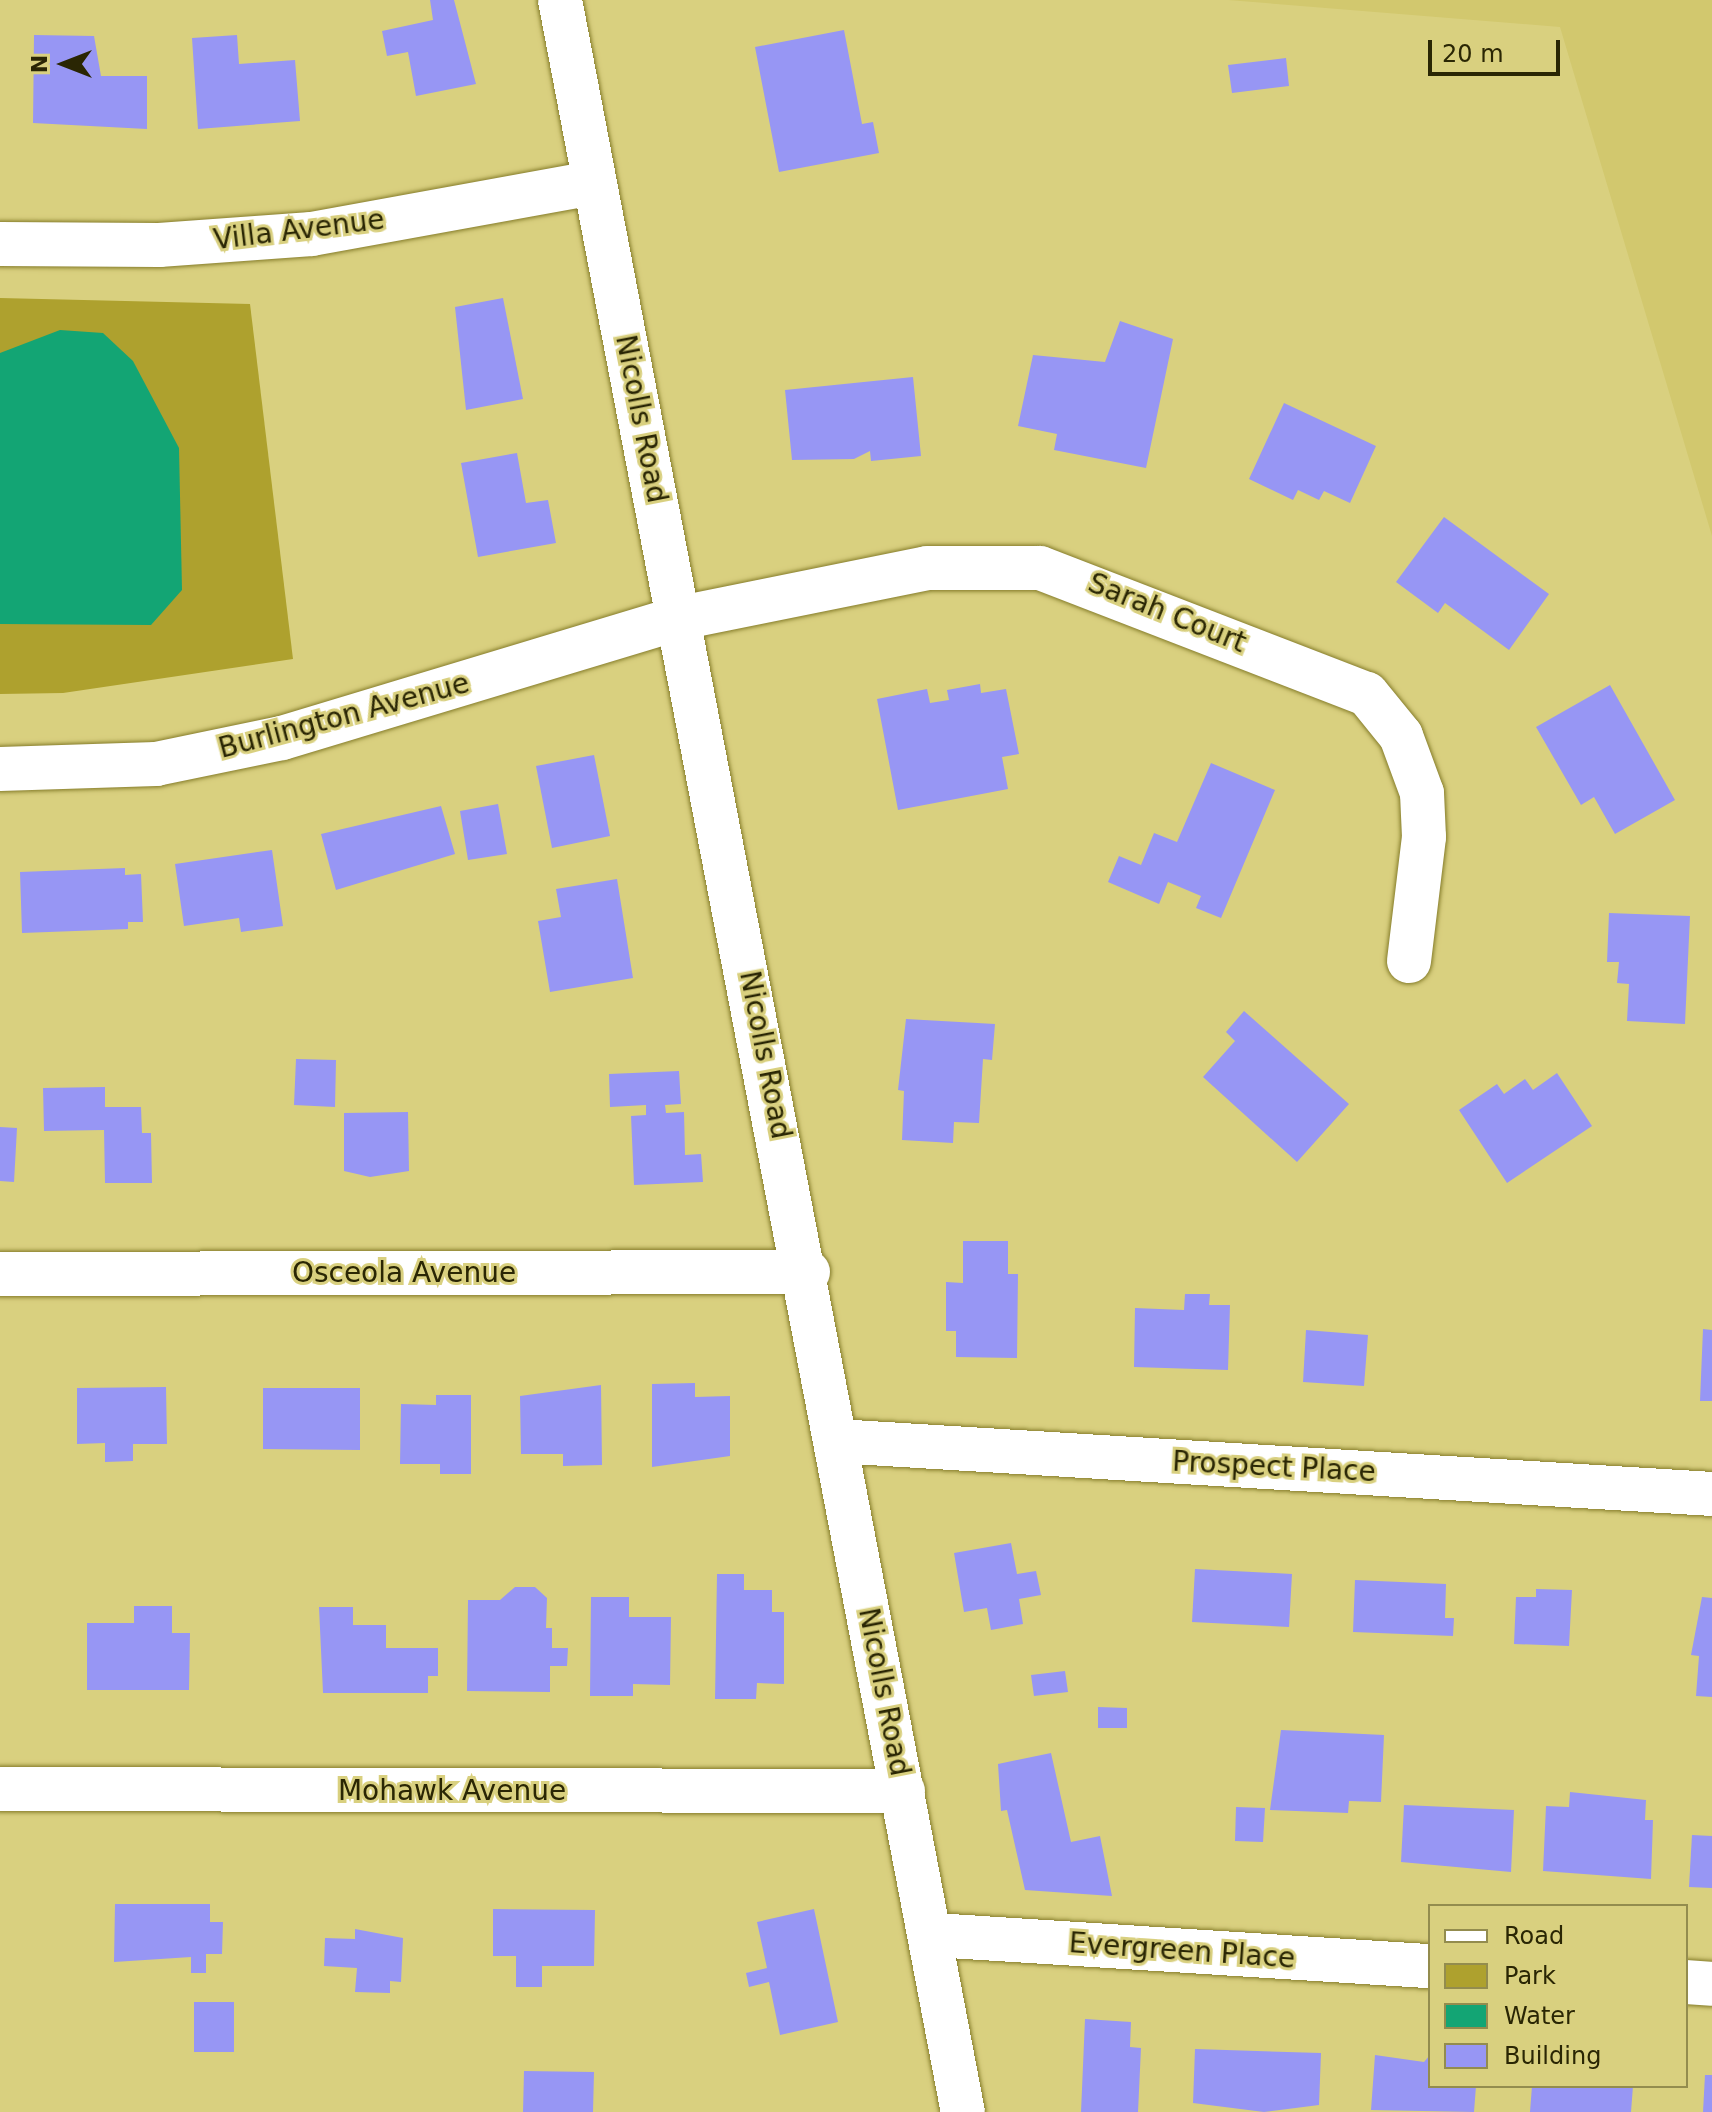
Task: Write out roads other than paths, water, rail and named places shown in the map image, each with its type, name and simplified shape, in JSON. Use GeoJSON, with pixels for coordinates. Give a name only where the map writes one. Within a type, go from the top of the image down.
{"type":"FeatureCollection","features":[{"type":"Feature","properties":{"kind":"street","name":"Nicolls Road"},"geometry":{"type":"LineString","coordinates":[[560,0],[808,1272],[836,1441],[934,1935],[963,2112]]}},
{"type":"Feature","properties":{"kind":"street","name":"Villa Avenue"},"geometry":{"type":"LineString","coordinates":[[0,244],[159,245],[312,234],[594,183]]}},
{"type":"Feature","properties":{"kind":"street","name":"Sarah Court"},"geometry":{"type":"LineString","coordinates":[[680,618],[927,568],[1040,568],[1367,694],[1401,736],[1422,793],[1424,837],[1409,961]]}},
{"type":"Feature","properties":{"kind":"street","name":"Burlington Avenue"},"geometry":{"type":"LineString","coordinates":[[0,769],[156,764],[282,738],[680,618]]}},
{"type":"Feature","properties":{"kind":"street","name":"Osceola Avenue"},"geometry":{"type":"LineString","coordinates":[[0,1274],[808,1272]]}},
{"type":"Feature","properties":{"kind":"street","name":"Prospect Place"},"geometry":{"type":"LineString","coordinates":[[836,1441],[1712,1494]]}},
{"type":"Feature","properties":{"kind":"street","name":"Mohawk Avenue"},"geometry":{"type":"LineString","coordinates":[[0,1789],[903,1791]]}},
{"type":"Feature","properties":{"kind":"street","name":"Evergreen Place"},"geometry":{"type":"LineString","coordinates":[[934,1935],[1428,1966]]}},
{"type":"Feature","properties":{"kind":"street"},"geometry":{"type":"LineString","coordinates":[[1688,1982],[1712,1984]]}},
{"type":"Feature","properties":{"kind":"water"},"geometry":{"type":"Polygon","coordinates":[[[60,330],[103,333],[133,361],[179,448],[182,590],[151,625],[0,624],[0,353],[60,330]]]}}]}
